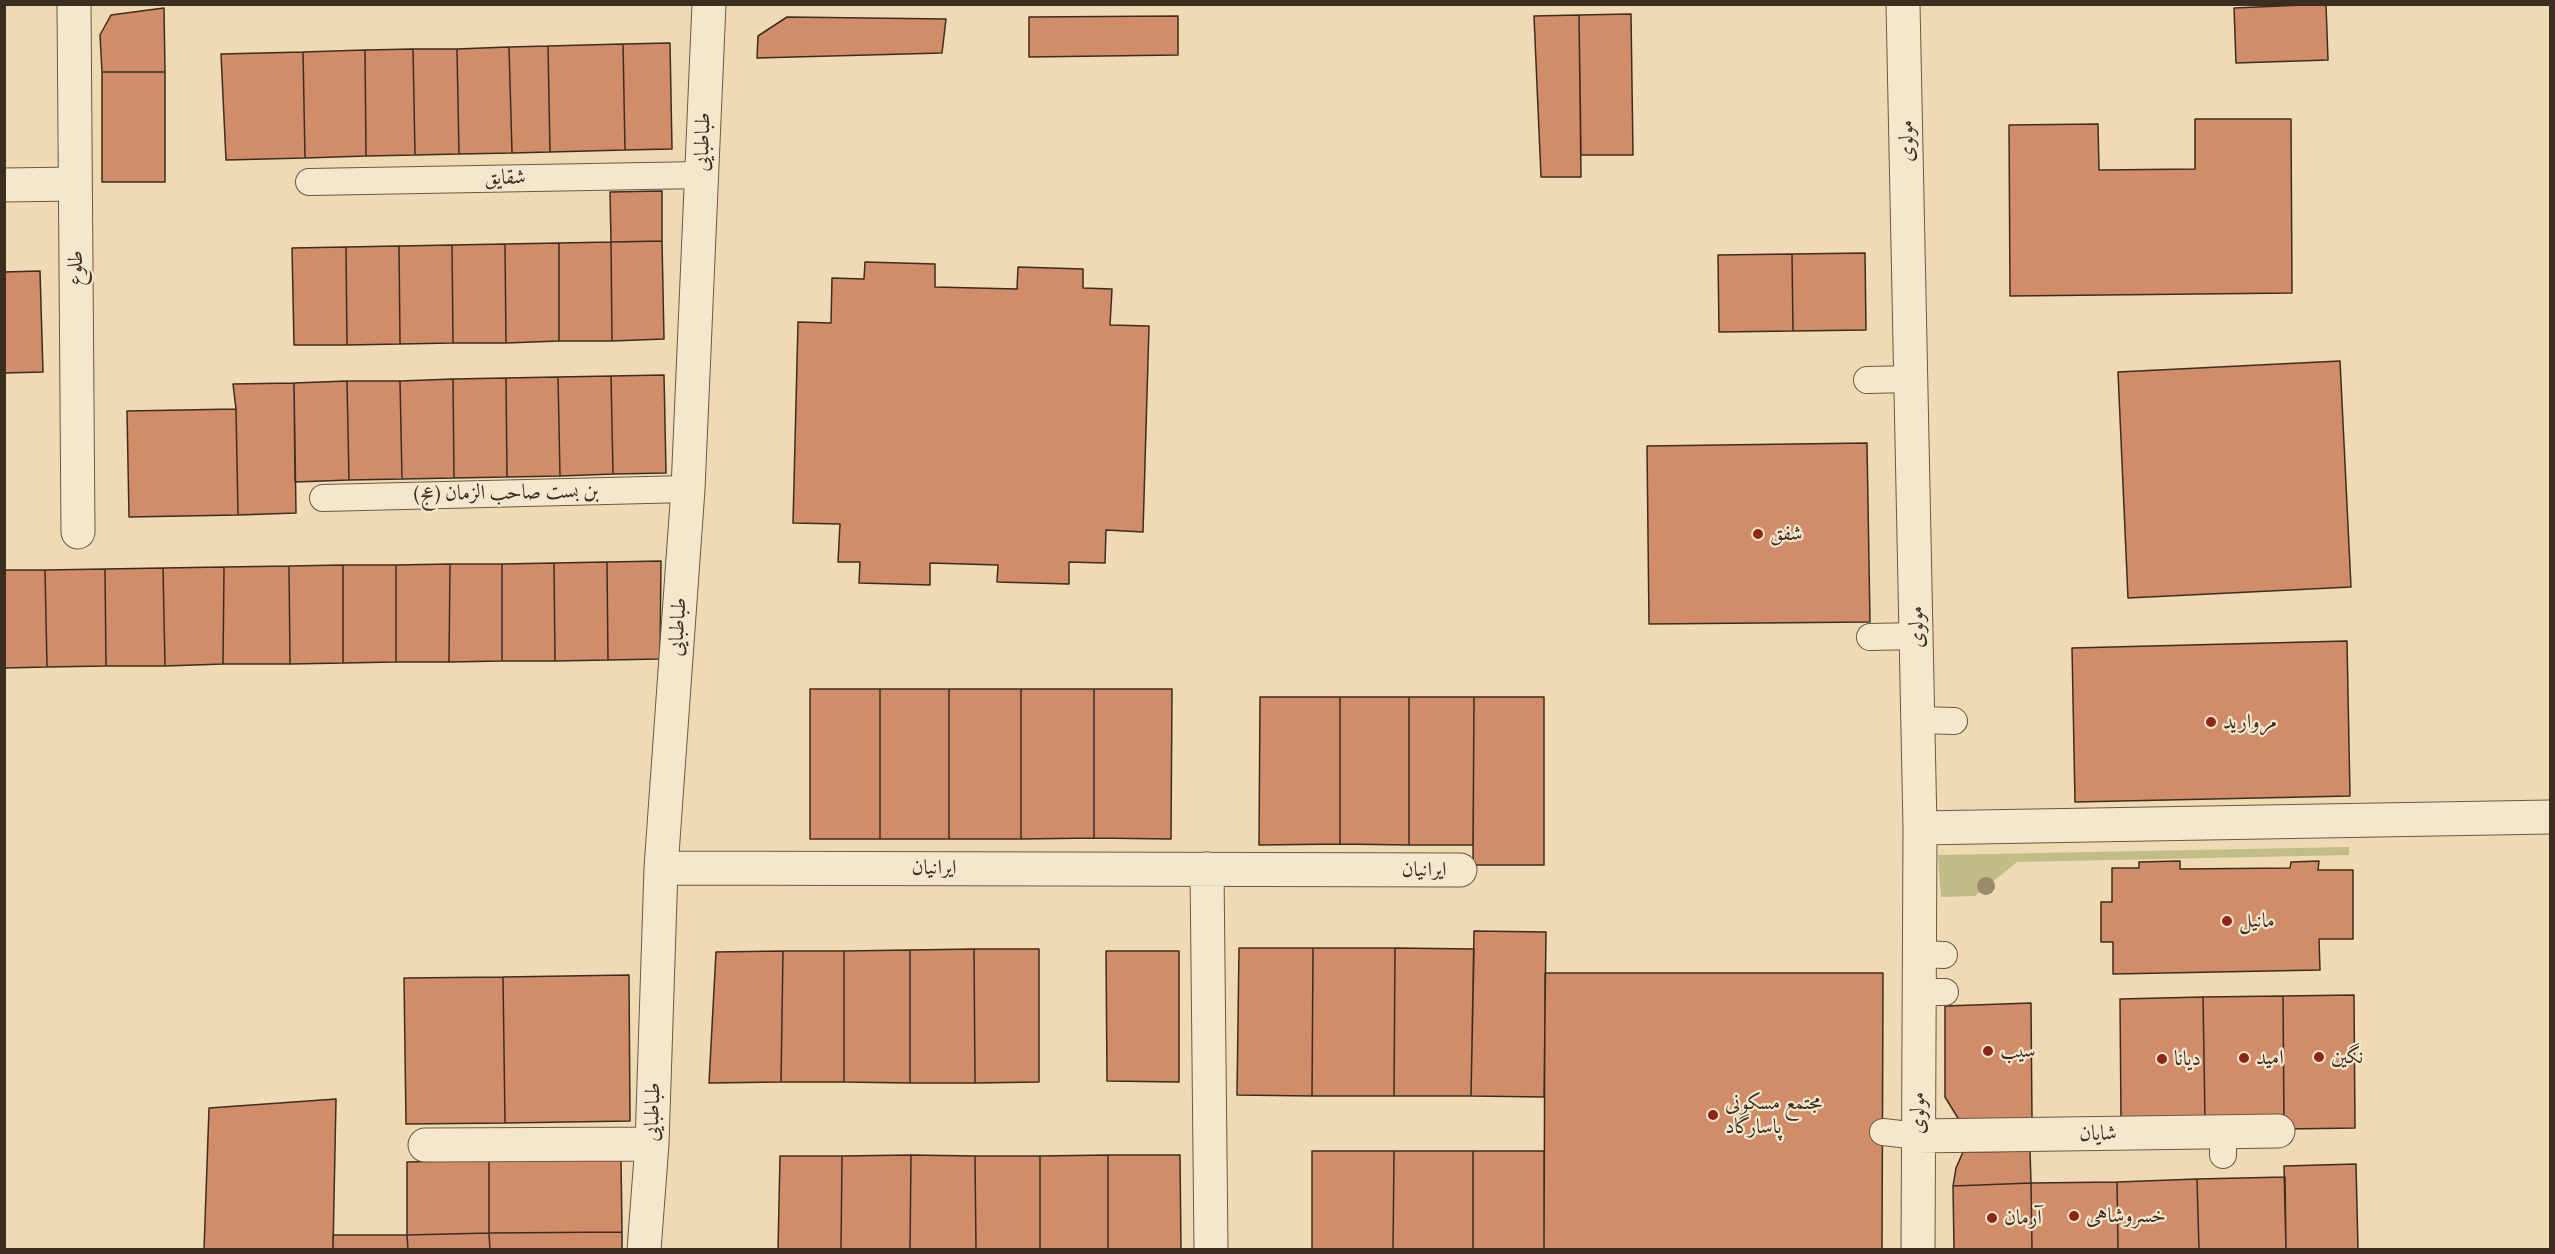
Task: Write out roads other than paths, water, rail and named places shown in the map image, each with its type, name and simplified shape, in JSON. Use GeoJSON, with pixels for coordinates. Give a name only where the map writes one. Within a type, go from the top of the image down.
{"type":"FeatureCollection","features":[{"type":"Feature","properties":{"kind":"street","name":"طلوع"},"geometry":{"type":"LineString","coordinates":[[74,4],[78,532]]}},
{"type":"Feature","properties":{"kind":"street","name":"طباطبایی"},"geometry":{"type":"LineString","coordinates":[[645,1250],[652,1144],[661,868],[688,489],[709,4]]}},
{"type":"Feature","properties":{"kind":"street","name":"مولوی"},"geometry":{"type":"LineString","coordinates":[[1903,4],[1920,828],[1932,955],[1932,992],[1918,1136],[1918,1250]]}},
{"type":"Feature","properties":{"kind":"street"},"geometry":{"type":"LineString","coordinates":[[4,185],[75,184]]}},
{"type":"Feature","properties":{"kind":"street"},"geometry":{"type":"LineString","coordinates":[[1920,828],[2550,817]]}},
{"type":"Feature","properties":{"kind":"street","name":"ایرانیان"},"geometry":{"type":"LineString","coordinates":[[661,868],[1460,870]]}},
{"type":"Feature","properties":{"kind":"street"},"geometry":{"type":"LineString","coordinates":[[1207,869],[1211,1250]]}},
{"type":"Feature","properties":{"kind":"street","name":"شایان"},"geometry":{"type":"LineString","coordinates":[[1918,1136],[2097,1142],[2139,1127],[2172,1140],[2223,1144],[2269,1132]]}},
{"type":"Feature","properties":{"kind":"street"},"geometry":{"type":"LineString","coordinates":[[425,1145],[652,1144]]}},
{"type":"Feature","properties":{"kind":"lane","name":"شقایق"},"geometry":{"type":"LineString","coordinates":[[309,182],[702,175]]}},
{"type":"Feature","properties":{"kind":"lane"},"geometry":{"type":"LineString","coordinates":[[1867,380],[1912,379]]}},
{"type":"Feature","properties":{"kind":"lane","name":"بن بست صاحب الزمان (عج)"},"geometry":{"type":"LineString","coordinates":[[323,498],[688,489]]}},
{"type":"Feature","properties":{"kind":"lane"},"geometry":{"type":"LineString","coordinates":[[1870,637],[1917,636]]}},
{"type":"Feature","properties":{"kind":"lane"},"geometry":{"type":"LineString","coordinates":[[1918,720],[1954,721]]}},
{"type":"Feature","properties":{"kind":"lane"},"geometry":{"type":"LineString","coordinates":[[1883,1132],[1918,1136]]}},
{"type":"Feature","properties":{"kind":"place","name":"شفق"},"geometry":{"type":"Point","coordinates":[1758,534]}},
{"type":"Feature","properties":{"kind":"place","name":"مروارید"},"geometry":{"type":"Point","coordinates":[2211,722]}},
{"type":"Feature","properties":{"kind":"place","name":"مانیل"},"geometry":{"type":"Point","coordinates":[2227,921]}},
{"type":"Feature","properties":{"kind":"place","name":"سیب"},"geometry":{"type":"Point","coordinates":[1988,1051]}},
{"type":"Feature","properties":{"kind":"place","name":"نگین"},"geometry":{"type":"Point","coordinates":[2319,1057]}},
{"type":"Feature","properties":{"kind":"place","name":"امید"},"geometry":{"type":"Point","coordinates":[2244,1058]}},
{"type":"Feature","properties":{"kind":"place","name":"دیانا"},"geometry":{"type":"Point","coordinates":[2162,1059]}},
{"type":"Feature","properties":{"kind":"place","name":"مجتمع مسکونی پاسارگاد"},"geometry":{"type":"Point","coordinates":[1713,1115]}},
{"type":"Feature","properties":{"kind":"place","name":"خسروشاهی"},"geometry":{"type":"Point","coordinates":[2074,1216]}},
{"type":"Feature","properties":{"kind":"place","name":"آرمان"},"geometry":{"type":"Point","coordinates":[1992,1218]}}]}
